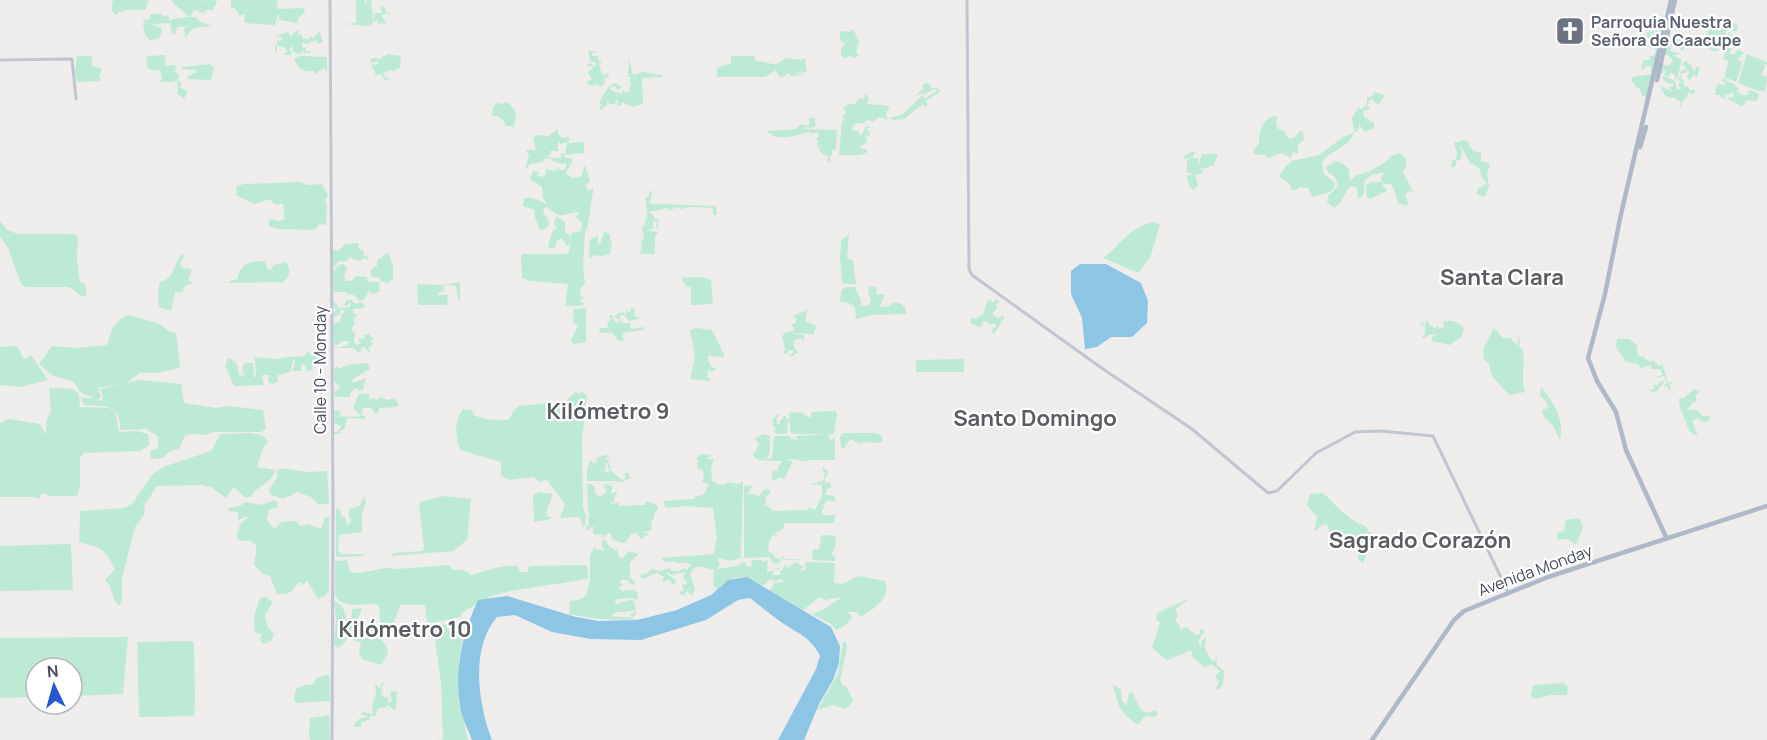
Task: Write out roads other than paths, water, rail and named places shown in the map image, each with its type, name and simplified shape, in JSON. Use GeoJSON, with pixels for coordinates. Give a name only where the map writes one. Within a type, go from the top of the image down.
{"type":"FeatureCollection","features":[{"type":"Feature","properties":{"kind":"main road"},"geometry":{"type":"LineString","coordinates":[[1666,537],[1626,450],[1616,412],[1597,381],[1588,358],[1605,294],[1628,187],[1633,177],[1647,123],[1673,0]]}},
{"type":"Feature","properties":{"kind":"main road","name":"Avenida Monday"},"geometry":{"type":"LineString","coordinates":[[1372,740],[1454,620],[1464,610],[1508,592],[1666,537],[1767,506]]}},
{"type":"Feature","properties":{"kind":"street","name":"Calle 10 - Monday"},"geometry":{"type":"LineString","coordinates":[[330,0],[332,740]]}},
{"type":"Feature","properties":{"kind":"street"},"geometry":{"type":"LineString","coordinates":[[967,0],[969,269],[972,275],[1117,379],[1192,429],[1268,493],[1277,491],[1316,453],[1355,432],[1381,431],[1433,436],[1508,592]]}},
{"type":"Feature","properties":{"kind":"street"},"geometry":{"type":"LineString","coordinates":[[0,60],[72,59],[76,99]]}},
{"type":"Feature","properties":{"kind":"water"},"geometry":{"type":"Polygon","coordinates":[[[1080,264],[1106,264],[1141,283],[1148,301],[1147,323],[1132,337],[1111,337],[1097,347],[1085,349],[1082,318],[1071,294],[1071,271],[1080,264]]]}},
{"type":"Feature","properties":{"kind":"water"},"geometry":{"type":"Polygon","coordinates":[[[747,577],[831,627],[840,646],[839,663],[833,680],[819,704],[804,740],[778,740],[816,669],[820,656],[808,640],[750,598],[738,600],[706,620],[641,640],[590,639],[552,632],[515,615],[497,617],[488,630],[483,644],[479,677],[483,710],[492,740],[472,740],[463,718],[458,678],[464,638],[478,600],[507,596],[576,617],[599,621],[637,620],[677,610],[711,595],[728,580],[747,577]]]}},
{"type":"Feature","properties":{"kind":"place","name":"Parroquia Nuestra Señora de Caacupe"},"geometry":{"type":"Point","coordinates":[1570,31]}},
{"type":"Feature","properties":{"kind":"district","name":"Santa Clara"},"geometry":{"type":"Point","coordinates":[1502,277]}},
{"type":"Feature","properties":{"kind":"district","name":"Kilómetro 9"},"geometry":{"type":"Point","coordinates":[608,411]}},
{"type":"Feature","properties":{"kind":"district","name":"Santo Domingo"},"geometry":{"type":"Point","coordinates":[1035,418]}},
{"type":"Feature","properties":{"kind":"district","name":"Sagrado Corazón"},"geometry":{"type":"Point","coordinates":[1420,540]}},
{"type":"Feature","properties":{"kind":"district","name":"Kilómetro 10"},"geometry":{"type":"Point","coordinates":[405,629]}}]}
